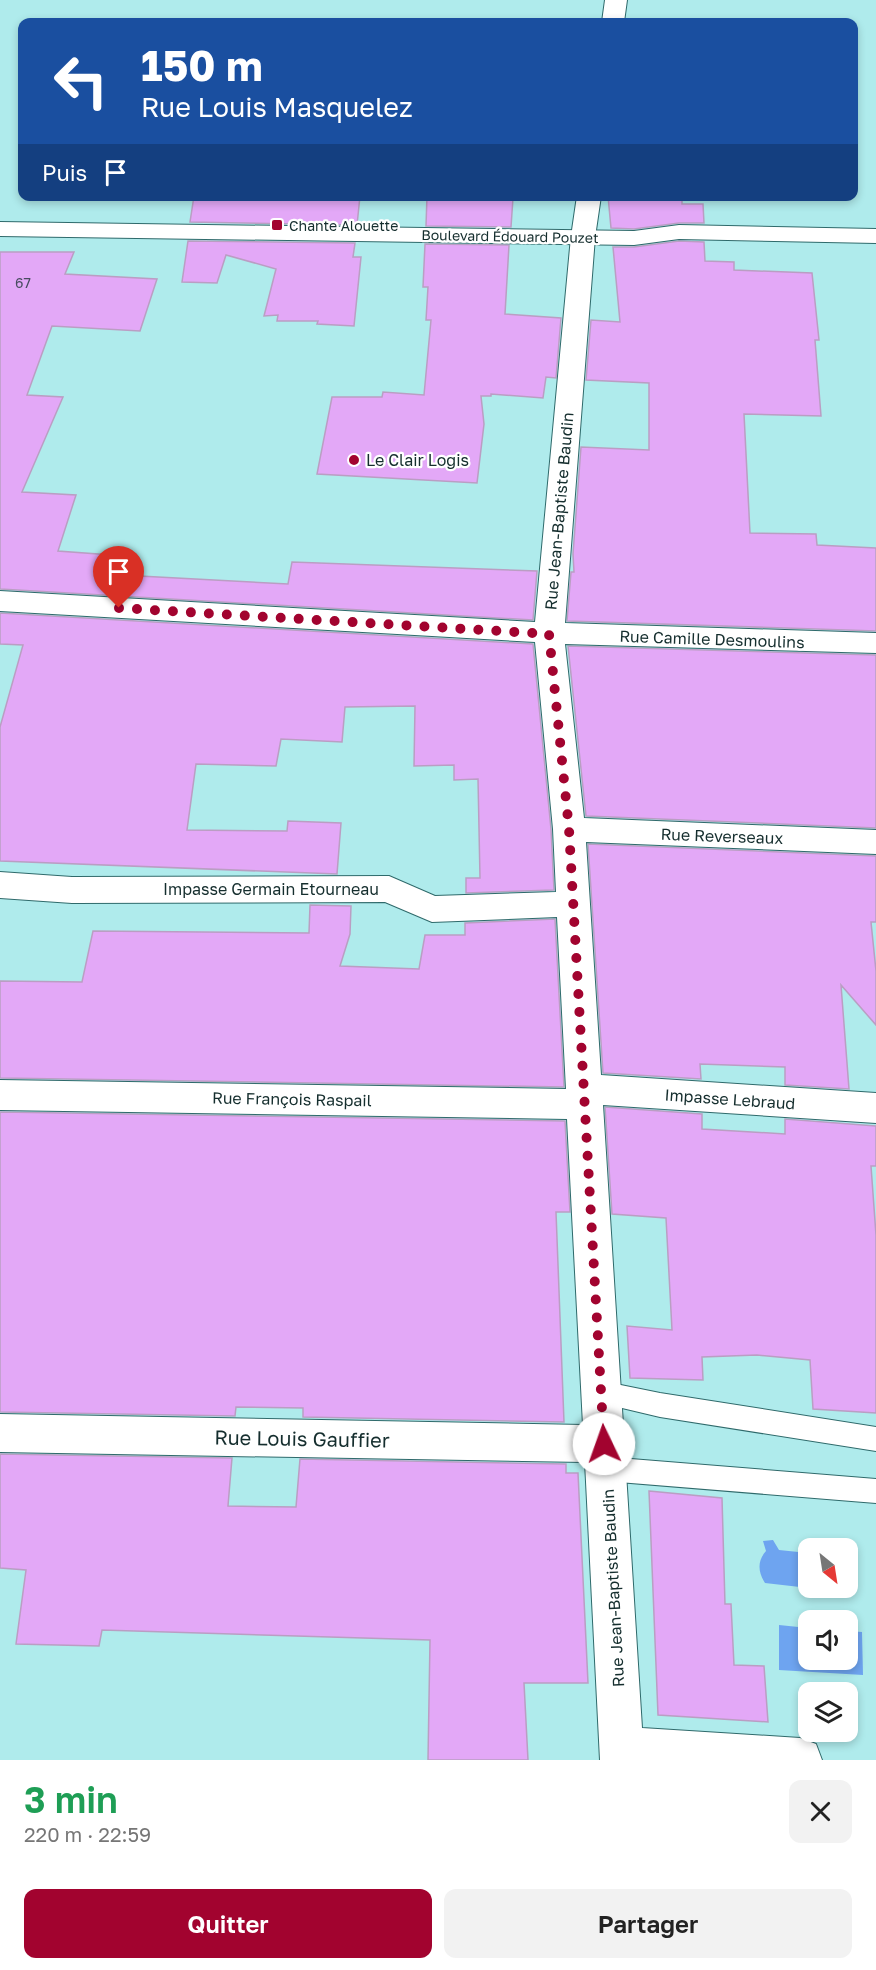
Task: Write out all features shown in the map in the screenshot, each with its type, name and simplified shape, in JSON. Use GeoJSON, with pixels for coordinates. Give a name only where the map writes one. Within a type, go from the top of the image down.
{"type":"FeatureCollection","features":[{"type":"Feature","properties":{"kind":"street"},"geometry":{"type":"LineString","coordinates":[[614,18],[616,0]]}},
{"type":"Feature","properties":{"kind":"street","name":"Rue Jean-Baptiste Baudin"},"geometry":{"type":"LineString","coordinates":[[588,201],[583,237],[549,634],[569,829],[622,1755]]}},
{"type":"Feature","properties":{"kind":"street","name":"Boulevard Édouard Pouzet"},"geometry":{"type":"LineString","coordinates":[[0,229],[634,238],[680,232],[876,236]]}},
{"type":"Feature","properties":{"kind":"street","name":"Rue Camille Desmoulins"},"geometry":{"type":"LineString","coordinates":[[0,601],[549,634],[753,642],[876,643]]}},
{"type":"Feature","properties":{"kind":"street","name":"Rue Reverseaux"},"geometry":{"type":"LineString","coordinates":[[569,829],[876,842]]}},
{"type":"Feature","properties":{"kind":"street","name":"Impasse Germain Etourneau"},"geometry":{"type":"LineString","coordinates":[[0,885],[72,890],[389,889],[432,909],[573,904]]}},
{"type":"Feature","properties":{"kind":"street","name":"Rue François Raspail"},"geometry":{"type":"LineString","coordinates":[[0,1095],[584,1096]]}},
{"type":"Feature","properties":{"kind":"street","name":"Impasse Lebraud"},"geometry":{"type":"LineString","coordinates":[[584,1096],[876,1108]]}},
{"type":"Feature","properties":{"kind":"street","name":"Rue Louis Gauffier"},"geometry":{"type":"LineString","coordinates":[[0,1433],[605,1456]]}},
{"type":"Feature","properties":{"kind":"street"},"geometry":{"type":"LineString","coordinates":[[622,1755],[800,1760]]}},
{"type":"Feature","properties":{"kind":"lane"},"geometry":{"type":"LineString","coordinates":[[601,1392],[660,1405],[876,1439]]}},
{"type":"Feature","properties":{"kind":"lane"},"geometry":{"type":"LineString","coordinates":[[605,1456],[876,1491]]}},
{"type":"Feature","properties":{"kind":"water"},"geometry":{"type":"Polygon","coordinates":[[[773,1540],[779,1550],[798,1552],[798,1587],[765,1583],[760,1567],[761,1559],[766,1551],[763,1541],[773,1540]]]}},
{"type":"Feature","properties":{"kind":"water"},"geometry":{"type":"Polygon","coordinates":[[[779,1625],[798,1627],[798,1670],[858,1670],[858,1632],[862,1632],[863,1675],[779,1670],[779,1625]]]}},
{"type":"Feature","properties":{"kind":"building"},"geometry":{"type":"Polygon","coordinates":[[[193,201],[359,201],[357,225],[190,222],[193,201]]]}},
{"type":"Feature","properties":{"kind":"building"},"geometry":{"type":"Polygon","coordinates":[[[427,201],[513,201],[511,227],[426,226],[427,201]]]}},
{"type":"Feature","properties":{"kind":"building"},"geometry":{"type":"Polygon","coordinates":[[[608,201],[682,201],[682,204],[703,204],[704,223],[679,223],[634,229],[611,228],[608,201]]]}},
{"type":"Feature","properties":{"kind":"building"},"geometry":{"type":"Polygon","coordinates":[[[188,241],[355,243],[353,257],[361,257],[354,326],[317,324],[318,321],[277,321],[278,315],[264,316],[276,269],[226,255],[217,283],[182,282],[188,241]]]}},
{"type":"Feature","properties":{"kind":"building"},"geometry":{"type":"Polygon","coordinates":[[[679,241],[704,242],[705,261],[734,262],[734,270],[812,273],[819,340],[815,340],[821,416],[744,414],[750,533],[816,534],[817,545],[876,548],[876,631],[567,621],[571,572],[574,572],[573,554],[581,447],[649,450],[649,383],[586,380],[591,320],[620,322],[613,247],[634,247],[679,241]]]}},
{"type":"Feature","properties":{"kind":"building"},"geometry":{"type":"Polygon","coordinates":[[[425,244],[509,245],[505,314],[561,318],[556,378],[546,377],[543,398],[491,394],[491,396],[481,396],[484,424],[477,483],[317,474],[332,397],[382,397],[383,392],[424,395],[431,320],[426,320],[428,287],[423,287],[425,244]]]}},
{"type":"Feature","properties":{"kind":"building"},"geometry":{"type":"Polygon","coordinates":[[[0,252],[74,252],[65,274],[157,279],[140,331],[52,326],[27,395],[63,397],[22,492],[76,495],[58,551],[125,556],[121,575],[288,584],[292,562],[537,571],[533,620],[0,589],[0,252]]]}},
{"type":"Feature","properties":{"kind":"building"},"geometry":{"type":"Polygon","coordinates":[[[0,613],[533,644],[551,829],[554,890],[466,893],[466,878],[480,878],[478,779],[454,780],[454,765],[414,766],[415,706],[345,707],[342,742],[281,739],[276,766],[196,764],[187,830],[287,831],[288,821],[341,823],[337,874],[0,861],[0,727],[23,645],[0,644],[0,613]]]}},
{"type":"Feature","properties":{"kind":"building"},"geometry":{"type":"Polygon","coordinates":[[[568,646],[876,655],[876,828],[586,816],[568,646]]]}},
{"type":"Feature","properties":{"kind":"building"},"geometry":{"type":"Polygon","coordinates":[[[588,844],[876,856],[876,922],[871,922],[876,971],[876,1025],[841,985],[849,1089],[785,1085],[785,1067],[700,1064],[701,1079],[603,1073],[588,844]]]}},
{"type":"Feature","properties":{"kind":"building"},"geometry":{"type":"Polygon","coordinates":[[[310,905],[351,906],[350,934],[340,966],[419,969],[425,935],[465,935],[465,923],[555,919],[564,1087],[0,1078],[0,981],[82,982],[93,931],[309,933],[310,905]]]}},
{"type":"Feature","properties":{"kind":"building"},"geometry":{"type":"Polygon","coordinates":[[[605,1107],[702,1114],[702,1129],[785,1134],[785,1119],[876,1126],[876,1166],[871,1166],[876,1235],[876,1413],[813,1409],[810,1360],[757,1355],[702,1357],[703,1380],[630,1378],[627,1326],[672,1330],[666,1218],[612,1214],[605,1107]]]}},
{"type":"Feature","properties":{"kind":"building"},"geometry":{"type":"Polygon","coordinates":[[[0,1112],[565,1121],[570,1212],[556,1212],[564,1422],[303,1417],[303,1408],[236,1407],[235,1416],[0,1412],[0,1112]]]}},
{"type":"Feature","properties":{"kind":"building"},"geometry":{"type":"Polygon","coordinates":[[[0,1454],[232,1458],[228,1506],[296,1507],[300,1459],[566,1464],[566,1473],[578,1473],[588,1683],[524,1683],[528,1760],[428,1760],[430,1640],[102,1630],[99,1646],[16,1644],[26,1570],[0,1568],[0,1454]]]}},
{"type":"Feature","properties":{"kind":"building"},"geometry":{"type":"Polygon","coordinates":[[[649,1491],[722,1498],[725,1604],[731,1604],[734,1665],[764,1666],[768,1722],[658,1715],[649,1491]]]}},
{"type":"Feature","properties":{"kind":"place","name":"Chante Alouette"},"geometry":{"type":"Point","coordinates":[277,225]}},
{"type":"Feature","properties":{"kind":"place","name":"Le Clair Logis"},"geometry":{"type":"Point","coordinates":[354,460]}},
{"type":"Feature","properties":{"kind":"route"},"geometry":{"type":"LineString","coordinates":[[119,608],[549,634],[569,829],[604,1444]]}}]}
